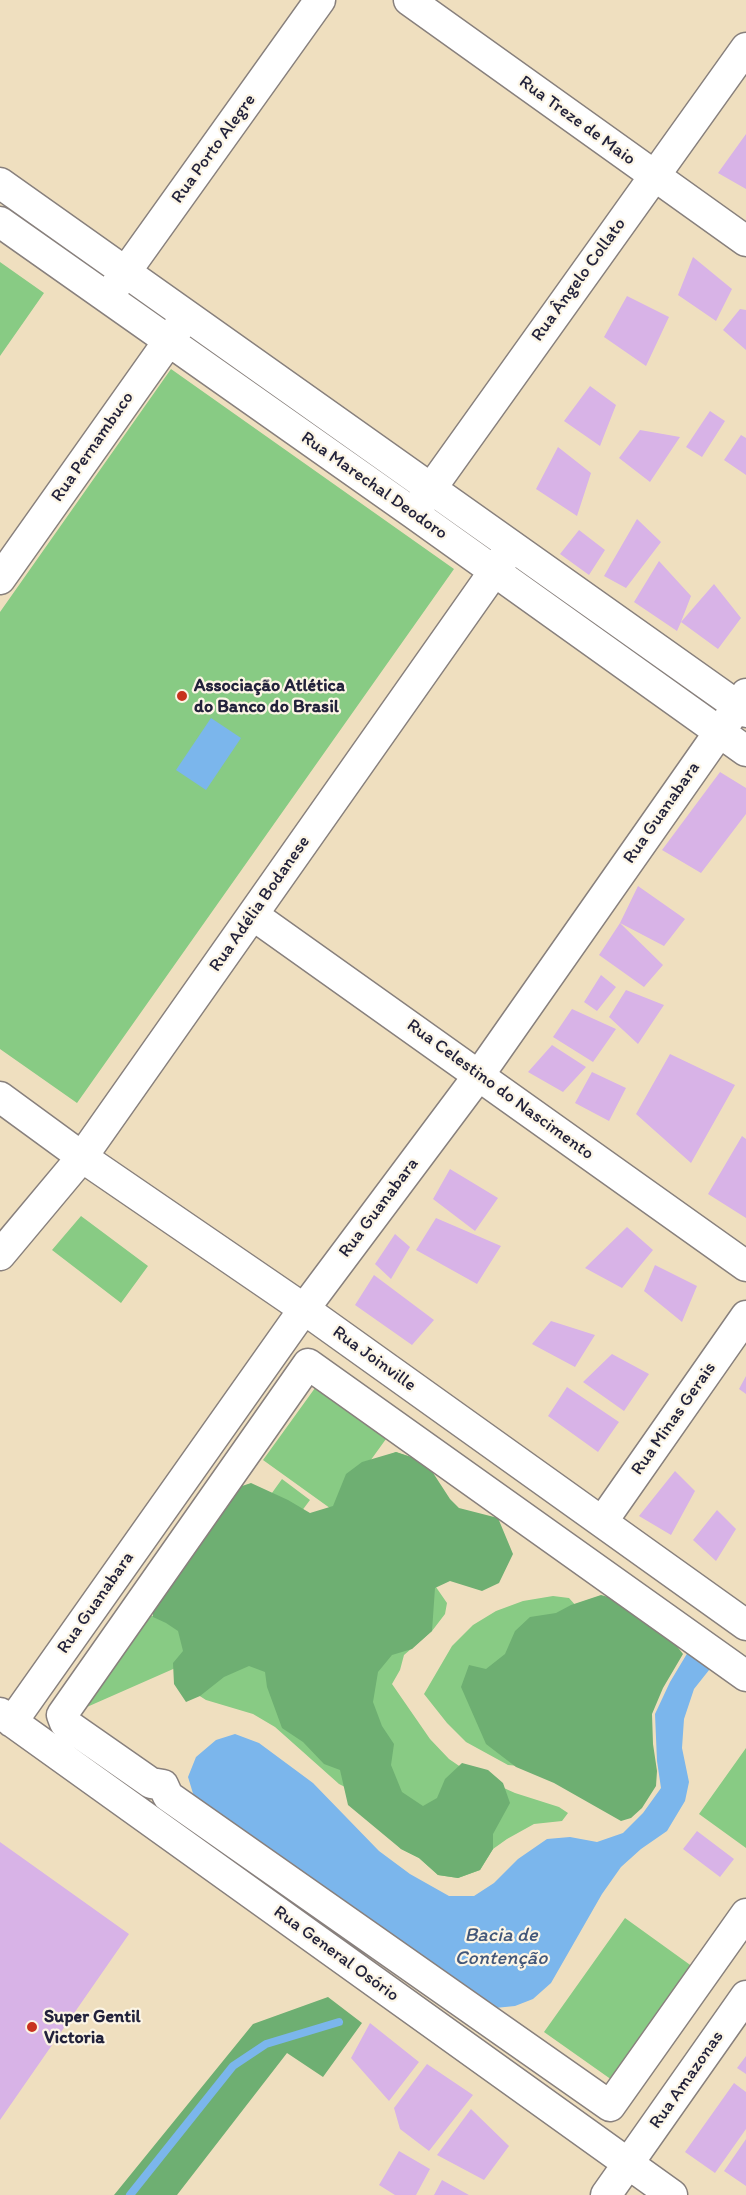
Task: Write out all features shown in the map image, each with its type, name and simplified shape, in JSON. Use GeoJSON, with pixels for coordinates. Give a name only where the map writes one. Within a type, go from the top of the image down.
{"type":"FeatureCollection","features":[{"type":"Feature","properties":{"kind":"street","name":"Rua Porto Alegre"},"geometry":{"type":"LineString","coordinates":[[107,297],[320,0]]}},
{"type":"Feature","properties":{"kind":"street","name":"Rua Treze de Maio"},"geometry":{"type":"LineString","coordinates":[[410,0],[746,241]]}},
{"type":"Feature","properties":{"kind":"street","name":"Rua Ângelo Collato"},"geometry":{"type":"LineString","coordinates":[[413,513],[746,48]]}},
{"type":"Feature","properties":{"kind":"street","name":"Rua Marechal Deodoro"},"geometry":{"type":"LineString","coordinates":[[10,190],[628,628],[743,704]]}},
{"type":"Feature","properties":{"kind":"street"},"geometry":{"type":"LineString","coordinates":[[0,222],[10,190]]}},
{"type":"Feature","properties":{"kind":"street","name":"Rua Marechal Deodoro"},"geometry":{"type":"LineString","coordinates":[[0,222],[746,751]]}},
{"type":"Feature","properties":{"kind":"street","name":"Rua Pernambuco"},"geometry":{"type":"LineString","coordinates":[[0,579],[187,315]]}},
{"type":"Feature","properties":{"kind":"street"},"geometry":{"type":"LineString","coordinates":[[284,422],[301,396]]}},
{"type":"Feature","properties":{"kind":"street","name":"Rua Adélia Bodanese"},"geometry":{"type":"LineString","coordinates":[[0,1254],[82,1156],[512,546]]}},
{"type":"Feature","properties":{"kind":"street"},"geometry":{"type":"LineString","coordinates":[[609,654],[628,628]]}},
{"type":"Feature","properties":{"kind":"street","name":"Rua Guanabara"},"geometry":{"type":"LineString","coordinates":[[6,1718],[304,1309],[479,1075],[719,732],[743,704]]}},
{"type":"Feature","properties":{"kind":"street","name":"Rua Celestino do Nascimento"},"geometry":{"type":"LineString","coordinates":[[253,915],[746,1266]]}},
{"type":"Feature","properties":{"kind":"street","name":"Rua Joinville"},"geometry":{"type":"LineString","coordinates":[[0,1097],[304,1309],[746,1625]]}},
{"type":"Feature","properties":{"kind":"street","name":"Rua Minas Gerais"},"geometry":{"type":"LineString","coordinates":[[602,1522],[746,1316]]}},
{"type":"Feature","properties":{"kind":"street"},"geometry":{"type":"LineString","coordinates":[[746,1676],[308,1364],[62,1715],[65,1723],[151,1783],[163,1785],[168,1797],[610,2106],[746,1914]]}},
{"type":"Feature","properties":{"kind":"street","name":"Rua General Osório"},"geometry":{"type":"LineString","coordinates":[[6,1718],[672,2195]]}},
{"type":"Feature","properties":{"kind":"street","name":"Rua Amazonas"},"geometry":{"type":"LineString","coordinates":[[606,2195],[746,1996]]}},
{"type":"Feature","properties":{"kind":"green space"},"geometry":{"type":"Polygon","coordinates":[[[0,262],[44,293],[0,356],[0,262]]]}},
{"type":"Feature","properties":{"kind":"green space","name":"Associação Atlética do Banco do Brasil"},"geometry":{"type":"Polygon","coordinates":[[[171,369],[454,569],[77,1103],[0,1049],[0,612],[171,369]]]}},
{"type":"Feature","properties":{"kind":"green space"},"geometry":{"type":"Polygon","coordinates":[[[81,1216],[148,1266],[121,1303],[52,1250],[81,1216]]]}},
{"type":"Feature","properties":{"kind":"green space"},"geometry":{"type":"Polygon","coordinates":[[[315,1388],[386,1439],[334,1511],[263,1460],[315,1388]]]}},
{"type":"Feature","properties":{"kind":"green space"},"geometry":{"type":"Polygon","coordinates":[[[396,1452],[426,1462],[429,1577],[447,1603],[445,1614],[432,1631],[404,1655],[400,1670],[392,1684],[430,1739],[449,1759],[468,1772],[515,1793],[559,1807],[568,1813],[562,1821],[534,1824],[507,1839],[493,1849],[480,1870],[458,1878],[438,1875],[419,1858],[401,1849],[349,1789],[339,1784],[275,1727],[253,1714],[206,1700],[195,1693],[376,1461],[396,1452]]]}},
{"type":"Feature","properties":{"kind":"green space"},"geometry":{"type":"Polygon","coordinates":[[[396,1452],[426,1462],[450,1499],[459,1508],[498,1518],[513,1554],[499,1583],[482,1591],[450,1581],[435,1588],[432,1631],[412,1649],[392,1655],[378,1672],[373,1702],[382,1726],[394,1744],[391,1765],[402,1792],[423,1806],[437,1798],[445,1779],[462,1763],[488,1770],[503,1783],[510,1803],[493,1834],[493,1849],[480,1870],[458,1878],[438,1875],[419,1858],[401,1849],[348,1805],[340,1770],[324,1764],[303,1742],[282,1728],[267,1687],[265,1672],[249,1666],[224,1677],[200,1696],[186,1702],[174,1684],[173,1663],[183,1651],[178,1631],[153,1617],[152,1599],[236,1488],[251,1483],[310,1513],[333,1506],[346,1474],[362,1462],[396,1452]]]}},
{"type":"Feature","properties":{"kind":"green space"},"geometry":{"type":"Polygon","coordinates":[[[282,1479],[310,1500],[292,1524],[264,1504],[282,1479]]]}},
{"type":"Feature","properties":{"kind":"green space"},"geometry":{"type":"Polygon","coordinates":[[[210,1538],[180,1666],[71,1714],[139,1619],[164,1613],[210,1538]]]}},
{"type":"Feature","properties":{"kind":"green space"},"geometry":{"type":"Polygon","coordinates":[[[601,1595],[623,1601],[666,1632],[683,1654],[663,1688],[652,1714],[657,1771],[656,1786],[642,1808],[631,1818],[621,1821],[554,1783],[516,1767],[486,1744],[461,1687],[469,1665],[486,1669],[505,1654],[515,1631],[530,1617],[556,1613],[571,1605],[601,1595]]]}},
{"type":"Feature","properties":{"kind":"green space"},"geometry":{"type":"Polygon","coordinates":[[[553,1596],[569,1598],[594,1626],[530,1767],[508,1765],[466,1742],[424,1694],[452,1646],[473,1625],[496,1611],[523,1601],[553,1596]]]}},
{"type":"Feature","properties":{"kind":"green space"},"geometry":{"type":"Polygon","coordinates":[[[746,1748],[746,1848],[699,1814],[746,1748]]]}},
{"type":"Feature","properties":{"kind":"green space"},"geometry":{"type":"Polygon","coordinates":[[[625,1918],[693,1967],[612,2080],[544,2032],[625,1918]]]}},
{"type":"Feature","properties":{"kind":"green space"},"geometry":{"type":"Polygon","coordinates":[[[328,1997],[362,2023],[323,2077],[287,2053],[177,2195],[114,2195],[253,2024],[328,1997]]]}},
{"type":"Feature","properties":{"kind":"water"},"geometry":{"type":"Polygon","coordinates":[[[211,718],[241,738],[206,790],[176,770],[211,718]]]}},
{"type":"Feature","properties":{"kind":"water","name":"Bacia de Contenção"},"geometry":{"type":"Polygon","coordinates":[[[694,1642],[717,1660],[694,1689],[684,1719],[682,1748],[689,1782],[685,1801],[667,1831],[641,1849],[621,1867],[602,1894],[551,1983],[533,1999],[515,2006],[495,2008],[195,1800],[188,1777],[196,1757],[216,1740],[235,1734],[259,1743],[313,1783],[379,1851],[410,1874],[449,1896],[474,1896],[494,1883],[518,1859],[547,1839],[570,1837],[597,1842],[623,1833],[643,1813],[661,1788],[657,1761],[655,1714],[670,1682],[694,1642]]]}},
{"type":"Feature","properties":{"kind":"building"},"geometry":{"type":"Polygon","coordinates":[[[746,134],[746,189],[718,173],[746,134]]]}},
{"type":"Feature","properties":{"kind":"building"},"geometry":{"type":"Polygon","coordinates":[[[693,257],[732,289],[716,321],[678,295],[693,257]]]}},
{"type":"Feature","properties":{"kind":"building"},"geometry":{"type":"Polygon","coordinates":[[[627,296],[669,317],[646,366],[604,337],[627,296]]]}},
{"type":"Feature","properties":{"kind":"building"},"geometry":{"type":"Polygon","coordinates":[[[740,309],[746,310],[746,350],[723,330],[740,309]]]}},
{"type":"Feature","properties":{"kind":"building"},"geometry":{"type":"Polygon","coordinates":[[[590,386],[616,405],[600,446],[564,421],[590,386]]]}},
{"type":"Feature","properties":{"kind":"building"},"geometry":{"type":"Polygon","coordinates":[[[710,411],[725,421],[702,457],[686,447],[710,411]]]}},
{"type":"Feature","properties":{"kind":"building"},"geometry":{"type":"Polygon","coordinates":[[[640,430],[680,437],[650,482],[619,458],[640,430]]]}},
{"type":"Feature","properties":{"kind":"building"},"geometry":{"type":"Polygon","coordinates":[[[741,435],[746,438],[746,475],[724,460],[741,435]]]}},
{"type":"Feature","properties":{"kind":"building"},"geometry":{"type":"Polygon","coordinates":[[[558,447],[591,473],[577,516],[536,489],[558,447]]]}},
{"type":"Feature","properties":{"kind":"building"},"geometry":{"type":"Polygon","coordinates":[[[637,519],[661,542],[626,588],[604,576],[637,519]]]}},
{"type":"Feature","properties":{"kind":"building"},"geometry":{"type":"Polygon","coordinates":[[[579,530],[605,550],[589,575],[560,554],[579,530]]]}},
{"type":"Feature","properties":{"kind":"building"},"geometry":{"type":"Polygon","coordinates":[[[659,561],[691,596],[677,631],[634,602],[659,561]]]}},
{"type":"Feature","properties":{"kind":"building"},"geometry":{"type":"Polygon","coordinates":[[[714,584],[741,618],[718,649],[681,622],[714,584]]]}},
{"type":"Feature","properties":{"kind":"building"},"geometry":{"type":"Polygon","coordinates":[[[720,772],[746,788],[746,814],[701,873],[662,850],[720,772]]]}},
{"type":"Feature","properties":{"kind":"building"},"geometry":{"type":"Polygon","coordinates":[[[638,886],[685,919],[664,946],[620,923],[638,886]]]}},
{"type":"Feature","properties":{"kind":"building"},"geometry":{"type":"Polygon","coordinates":[[[620,923],[663,965],[644,987],[599,955],[620,923]]]}},
{"type":"Feature","properties":{"kind":"building"},"geometry":{"type":"Polygon","coordinates":[[[601,975],[616,987],[597,1011],[584,1002],[601,975]]]}},
{"type":"Feature","properties":{"kind":"building"},"geometry":{"type":"Polygon","coordinates":[[[626,990],[664,1005],[638,1044],[609,1017],[626,990]]]}},
{"type":"Feature","properties":{"kind":"building"},"geometry":{"type":"Polygon","coordinates":[[[572,1009],[616,1029],[593,1062],[553,1037],[572,1009]]]}},
{"type":"Feature","properties":{"kind":"building"},"geometry":{"type":"Polygon","coordinates":[[[552,1045],[586,1067],[563,1092],[528,1072],[552,1045]]]}},
{"type":"Feature","properties":{"kind":"building"},"geometry":{"type":"Polygon","coordinates":[[[670,1054],[735,1085],[691,1163],[636,1114],[670,1054]]]}},
{"type":"Feature","properties":{"kind":"building"},"geometry":{"type":"Polygon","coordinates":[[[592,1072],[626,1088],[609,1121],[575,1103],[592,1072]]]}},
{"type":"Feature","properties":{"kind":"building"},"geometry":{"type":"Polygon","coordinates":[[[742,1136],[746,1139],[746,1218],[708,1194],[742,1136]]]}},
{"type":"Feature","properties":{"kind":"building"},"geometry":{"type":"Polygon","coordinates":[[[450,1169],[498,1198],[475,1231],[433,1199],[450,1169]]]}},
{"type":"Feature","properties":{"kind":"building"},"geometry":{"type":"Polygon","coordinates":[[[436,1218],[501,1246],[477,1284],[416,1250],[436,1218]]]}},
{"type":"Feature","properties":{"kind":"building"},"geometry":{"type":"Polygon","coordinates":[[[627,1227],[653,1250],[622,1288],[585,1268],[627,1227]]]}},
{"type":"Feature","properties":{"kind":"building"},"geometry":{"type":"Polygon","coordinates":[[[395,1234],[410,1247],[391,1279],[375,1264],[395,1234]]]}},
{"type":"Feature","properties":{"kind":"building"},"geometry":{"type":"Polygon","coordinates":[[[655,1265],[697,1286],[682,1322],[644,1291],[655,1265]]]}},
{"type":"Feature","properties":{"kind":"building"},"geometry":{"type":"Polygon","coordinates":[[[374,1275],[434,1320],[412,1345],[355,1305],[374,1275]]]}},
{"type":"Feature","properties":{"kind":"building"},"geometry":{"type":"Polygon","coordinates":[[[551,1321],[595,1335],[575,1367],[532,1344],[551,1321]]]}},
{"type":"Feature","properties":{"kind":"building"},"geometry":{"type":"Polygon","coordinates":[[[612,1354],[649,1374],[624,1411],[583,1382],[612,1354]]]}},
{"type":"Feature","properties":{"kind":"building"},"geometry":{"type":"Polygon","coordinates":[[[746,1376],[746,1394],[739,1389],[746,1376]]]}},
{"type":"Feature","properties":{"kind":"building"},"geometry":{"type":"Polygon","coordinates":[[[567,1387],[619,1422],[598,1452],[548,1416],[567,1387]]]}},
{"type":"Feature","properties":{"kind":"building"},"geometry":{"type":"Polygon","coordinates":[[[675,1471],[695,1491],[671,1535],[639,1516],[675,1471]]]}},
{"type":"Feature","properties":{"kind":"building"},"geometry":{"type":"Polygon","coordinates":[[[717,1510],[736,1529],[716,1561],[693,1540],[717,1510]]]}},
{"type":"Feature","properties":{"kind":"building"},"geometry":{"type":"Polygon","coordinates":[[[697,1831],[734,1859],[720,1877],[683,1849],[697,1831]]]}},
{"type":"Feature","properties":{"kind":"building","name":"Super Gentil Victoria"},"geometry":{"type":"Polygon","coordinates":[[[0,1842],[129,1934],[0,2120],[0,1842]]]}},
{"type":"Feature","properties":{"kind":"building"},"geometry":{"type":"Polygon","coordinates":[[[370,2023],[419,2062],[389,2101],[351,2058],[370,2023]]]}},
{"type":"Feature","properties":{"kind":"building"},"geometry":{"type":"Polygon","coordinates":[[[746,2056],[746,2074],[737,2068],[746,2056]]]}},
{"type":"Feature","properties":{"kind":"building"},"geometry":{"type":"Polygon","coordinates":[[[427,2064],[473,2095],[429,2151],[400,2129],[394,2108],[427,2064]]]}},
{"type":"Feature","properties":{"kind":"building"},"geometry":{"type":"Polygon","coordinates":[[[734,2083],[746,2092],[746,2129],[715,2173],[685,2152],[734,2083]]]}},
{"type":"Feature","properties":{"kind":"building"},"geometry":{"type":"Polygon","coordinates":[[[471,2109],[509,2146],[484,2180],[437,2155],[471,2109]]]}},
{"type":"Feature","properties":{"kind":"building"},"geometry":{"type":"Polygon","coordinates":[[[746,2139],[746,2186],[724,2171],[746,2139]]]}},
{"type":"Feature","properties":{"kind":"building"},"geometry":{"type":"Polygon","coordinates":[[[399,2151],[430,2169],[416,2195],[395,2195],[379,2185],[399,2151]]]}},
{"type":"Feature","properties":{"kind":"building"},"geometry":{"type":"Polygon","coordinates":[[[442,2180],[469,2195],[434,2195],[442,2180]]]}},
{"type":"Feature","properties":{"kind":"waterway"},"geometry":{"type":"LineString","coordinates":[[130,2195],[233,2066],[266,2044],[339,2022]]}},
{"type":"Feature","properties":{"kind":"place","name":"Associação Atlética do Banco do Brasil"},"geometry":{"type":"Point","coordinates":[182,696]}},
{"type":"Feature","properties":{"kind":"place","name":"Super Gentil Victoria"},"geometry":{"type":"Point","coordinates":[32,2027]}}]}
